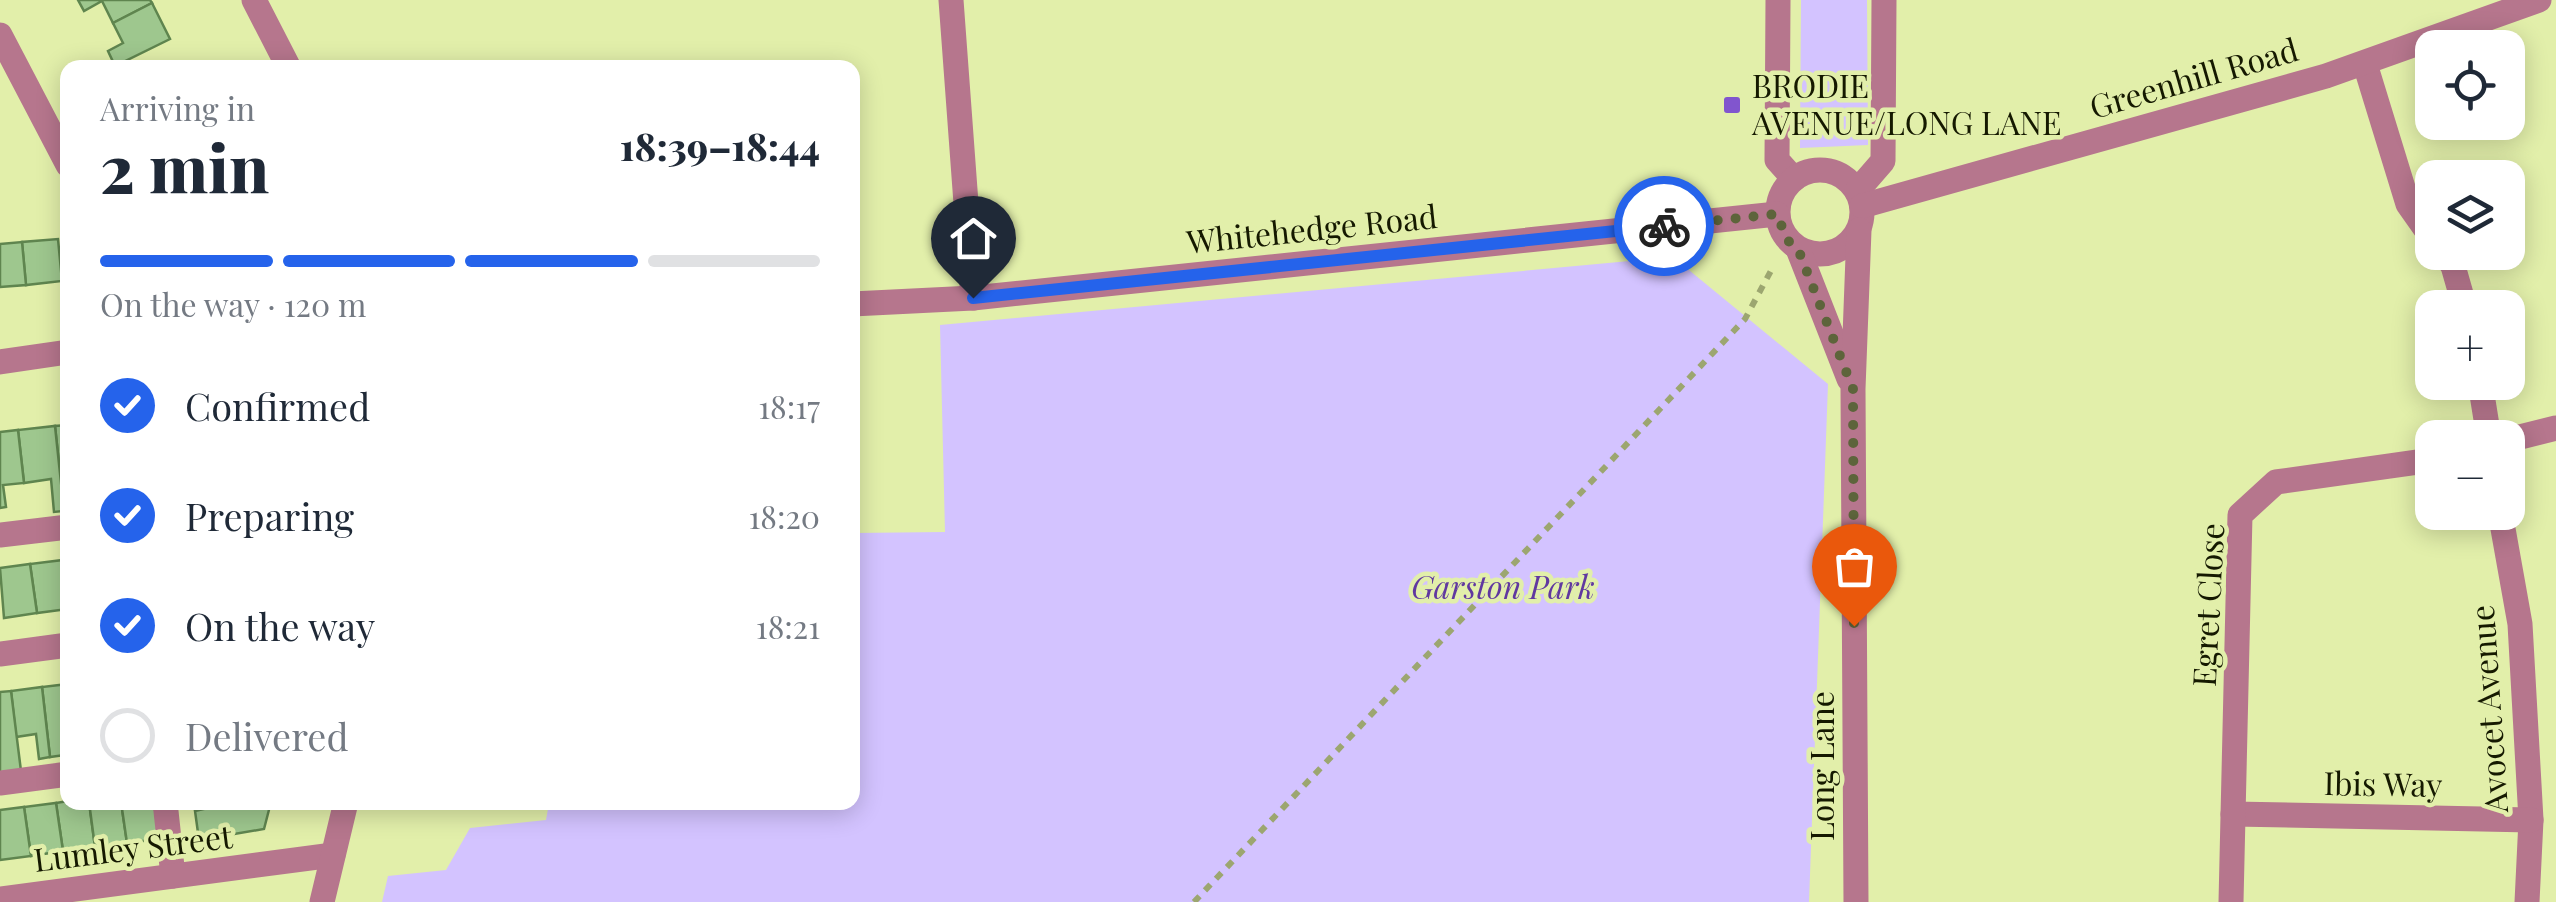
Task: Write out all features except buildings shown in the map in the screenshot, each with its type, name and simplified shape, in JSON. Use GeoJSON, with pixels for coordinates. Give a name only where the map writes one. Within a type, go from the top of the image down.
{"type":"FeatureCollection","features":[{"type":"Feature","properties":{"kind":"street"},"geometry":{"type":"LineString","coordinates":[[256,0],[285,60]]}},
{"type":"Feature","properties":{"kind":"street"},"geometry":{"type":"LineString","coordinates":[[951,0],[973,298]]}},
{"type":"Feature","properties":{"kind":"street"},"geometry":{"type":"LineString","coordinates":[[1778,0],[1777,160],[1794,179]]}},
{"type":"Feature","properties":{"kind":"street"},"geometry":{"type":"LineString","coordinates":[[1860,209],[1835,172],[1821,170],[1794,179],[1780,198],[1777,214],[1792,244],[1826,255],[1840,251],[1883,161],[1884,0]]}},
{"type":"Feature","properties":{"kind":"street","name":"Greenhill Road"},"geometry":{"type":"LineString","coordinates":[[1860,209],[2365,64],[2539,0]]}},
{"type":"Feature","properties":{"kind":"street"},"geometry":{"type":"LineString","coordinates":[[0,35],[60,149]]}},
{"type":"Feature","properties":{"kind":"street"},"geometry":{"type":"LineString","coordinates":[[2365,64],[2408,204],[2415,214]]}},
{"type":"Feature","properties":{"kind":"street","name":"Long Lane"},"geometry":{"type":"LineString","coordinates":[[1856,902],[1853,389],[1860,209]]}},
{"type":"Feature","properties":{"kind":"street","name":"Whitehedge Road"},"geometry":{"type":"LineString","coordinates":[[860,304],[973,298],[1777,214]]}},
{"type":"Feature","properties":{"kind":"street","name":"Long Lane"},"geometry":{"type":"LineString","coordinates":[[1792,244],[1853,389]]}},
{"type":"Feature","properties":{"kind":"street"},"geometry":{"type":"LineString","coordinates":[[0,362],[60,353]]}},
{"type":"Feature","properties":{"kind":"street"},"geometry":{"type":"LineString","coordinates":[[2525,436],[2556,428]]}},
{"type":"Feature","properties":{"kind":"street","name":"Egret Close"},"geometry":{"type":"LineString","coordinates":[[2231,902],[2240,515],[2276,482],[2415,462]]}},
{"type":"Feature","properties":{"kind":"street"},"geometry":{"type":"LineString","coordinates":[[0,536],[60,528]]}},
{"type":"Feature","properties":{"kind":"street","name":"Avocet Avenue"},"geometry":{"type":"LineString","coordinates":[[2503,530],[2520,624],[2531,820],[2527,902]]}},
{"type":"Feature","properties":{"kind":"street"},"geometry":{"type":"LineString","coordinates":[[0,654],[60,646]]}},
{"type":"Feature","properties":{"kind":"street"},"geometry":{"type":"LineString","coordinates":[[0,783],[60,775]]}},
{"type":"Feature","properties":{"kind":"street"},"geometry":{"type":"LineString","coordinates":[[166,810],[173,876]]}},
{"type":"Feature","properties":{"kind":"street"},"geometry":{"type":"LineString","coordinates":[[322,902],[344,810]]}},
{"type":"Feature","properties":{"kind":"street","name":"Ibis Way"},"geometry":{"type":"LineString","coordinates":[[2233,814],[2531,820]]}},
{"type":"Feature","properties":{"kind":"street","name":"Lumley Street"},"geometry":{"type":"LineString","coordinates":[[0,899],[132,892],[173,876],[333,855]]}},
{"type":"Feature","properties":{"kind":"path"},"geometry":{"type":"LineString","coordinates":[[1194,902],[1745,319],[1792,244]]}},
{"type":"Feature","properties":{"kind":"green space"},"geometry":{"type":"Polygon","coordinates":[[[1801,0],[1867,0],[1868,145],[1800,148],[1801,0]]]}},
{"type":"Feature","properties":{"kind":"green space","name":"Garston Park"},"geometry":{"type":"Polygon","coordinates":[[[1673,257],[1828,384],[1809,902],[382,902],[388,876],[446,870],[470,828],[546,820],[548,810],[860,810],[860,533],[945,532],[940,325],[1673,257]]]}},
{"type":"Feature","properties":{"kind":"way so far"},"geometry":{"type":"LineString","coordinates":[[1664,226],[1777,214],[1787,240],[1798,249],[1853,389],[1854,626]]}},
{"type":"Feature","properties":{"kind":"place","name":"BRODIE AVENUE/LONG LANE"},"geometry":{"type":"Point","coordinates":[1732,105]}},
{"type":"Feature","properties":{"kind":"route"},"geometry":{"type":"LineString","coordinates":[[973,298],[1664,226]]}}]}
